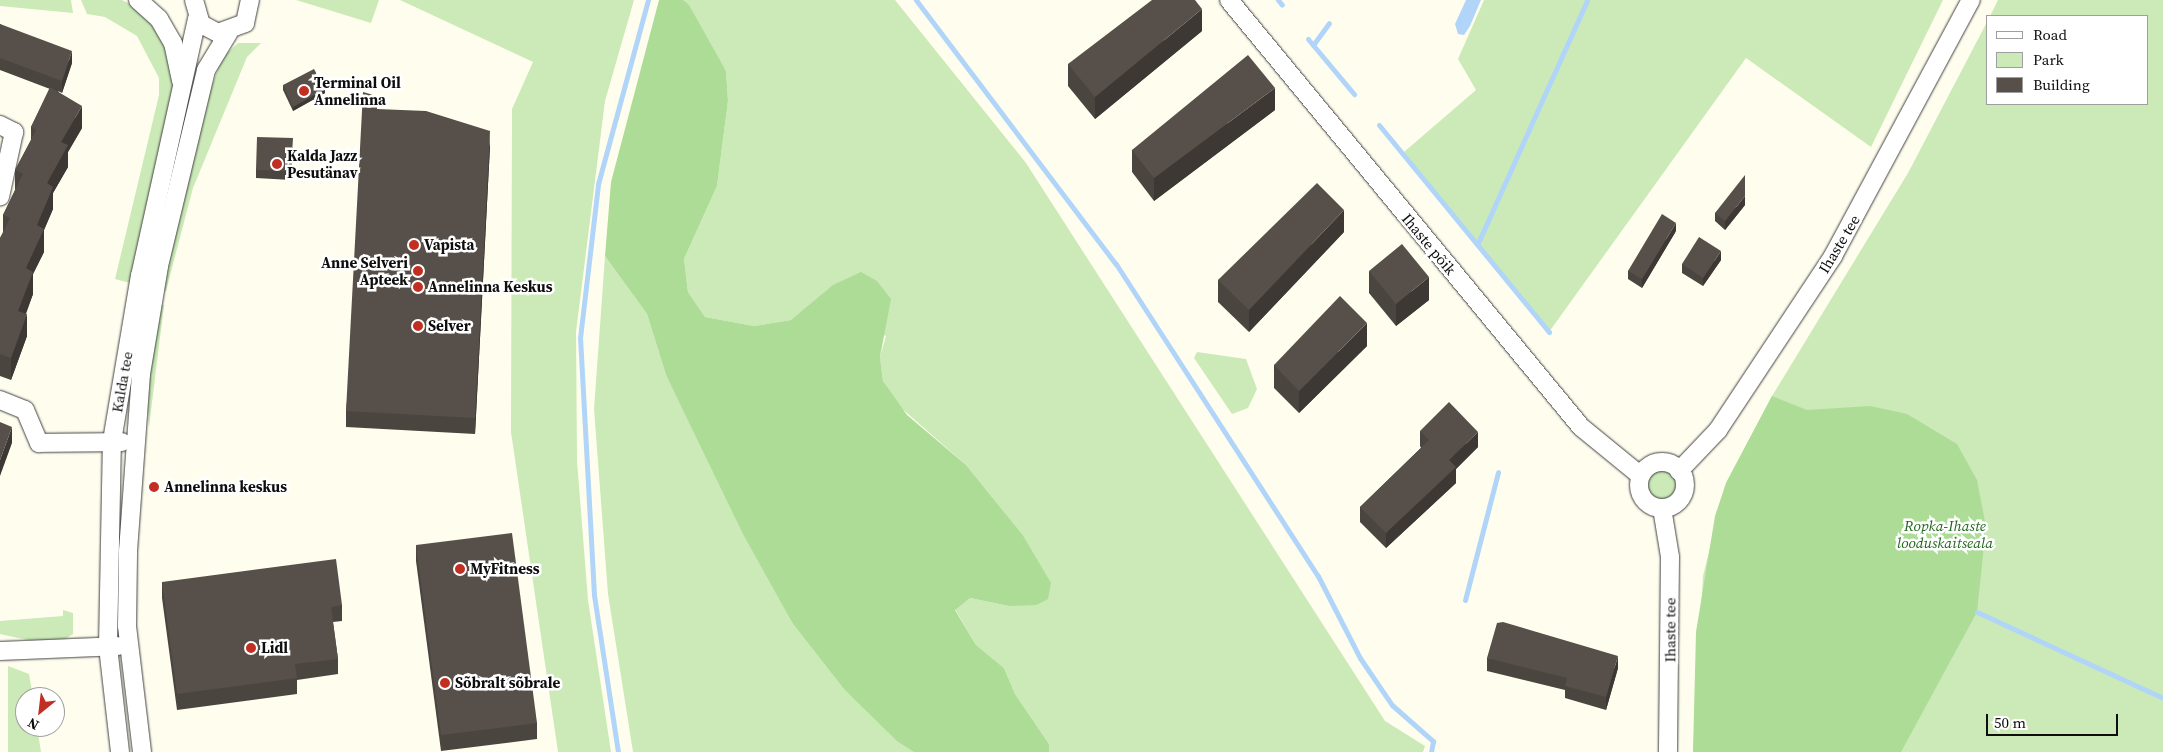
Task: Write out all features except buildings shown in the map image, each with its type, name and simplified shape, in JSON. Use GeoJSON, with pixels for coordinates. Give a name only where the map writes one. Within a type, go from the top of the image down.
{"type":"FeatureCollection","features":[{"type":"Feature","properties":{"kind":"street"},"geometry":{"type":"LineString","coordinates":[[138,0],[159,19],[173,43],[182,89]]}},
{"type":"Feature","properties":{"kind":"street","name":"Kalda tee"},"geometry":{"type":"LineString","coordinates":[[142,752],[129,645],[128,551],[135,443],[159,266],[206,70],[229,32],[245,23],[250,0]]}},
{"type":"Feature","properties":{"kind":"street","name":"Ihaste põik"},"geometry":{"type":"LineString","coordinates":[[1229,0],[1581,428],[1641,476]]}},
{"type":"Feature","properties":{"kind":"street","name":"Ihaste tee"},"geometry":{"type":"LineString","coordinates":[[1679,470],[1718,430],[1833,256],[1971,0]]}},
{"type":"Feature","properties":{"kind":"street"},"geometry":{"type":"LineString","coordinates":[[193,6],[208,30],[229,32]]}},
{"type":"Feature","properties":{"kind":"street","name":"Kalda tee"},"geometry":{"type":"LineString","coordinates":[[120,752],[108,646],[112,441],[140,276],[182,89],[193,6]]}},
{"type":"Feature","properties":{"kind":"street"},"geometry":{"type":"LineString","coordinates":[[0,125],[14,132],[0,197]]}},
{"type":"Feature","properties":{"kind":"street"},"geometry":{"type":"LineString","coordinates":[[0,400],[25,410],[39,443],[112,441],[135,443]]}},
{"type":"Feature","properties":{"kind":"street"},"geometry":{"type":"LineString","coordinates":[[1659,462],[1679,470],[1685,484],[1681,498],[1662,508],[1643,498],[1641,476],[1659,462]]}},
{"type":"Feature","properties":{"kind":"street","name":"Ihaste tee"},"geometry":{"type":"LineString","coordinates":[[1662,508],[1670,557],[1668,752]]}},
{"type":"Feature","properties":{"kind":"street"},"geometry":{"type":"LineString","coordinates":[[0,651],[129,645]]}},
{"type":"Feature","properties":{"kind":"green space"},"geometry":{"type":"Polygon","coordinates":[[[0,0],[71,0],[73,13],[0,6],[0,0]]]}},
{"type":"Feature","properties":{"kind":"green space"},"geometry":{"type":"Polygon","coordinates":[[[81,0],[122,0],[134,6],[151,21],[165,44],[175,81],[130,283],[115,279],[159,95],[159,78],[137,36],[105,17],[87,14],[81,0]]]}},
{"type":"Feature","properties":{"kind":"green space"},"geometry":{"type":"Polygon","coordinates":[[[296,0],[379,0],[371,23],[296,0]]]}},
{"type":"Feature","properties":{"kind":"green space"},"geometry":{"type":"Polygon","coordinates":[[[400,0],[634,0],[605,101],[576,332],[577,461],[588,600],[611,752],[558,752],[511,432],[512,109],[533,62],[400,0]]]}},
{"type":"Feature","properties":{"kind":"green space"},"geometry":{"type":"Polygon","coordinates":[[[659,0],[683,0],[689,5],[726,71],[728,101],[717,186],[684,259],[688,292],[705,317],[754,326],[791,320],[833,285],[861,272],[877,281],[891,299],[880,357],[883,381],[907,415],[966,465],[1022,534],[1051,583],[1048,599],[1036,605],[1009,606],[970,598],[955,610],[976,645],[1004,668],[1015,694],[1049,744],[1049,752],[914,752],[897,741],[843,688],[793,624],[743,534],[666,375],[647,314],[605,256],[611,182],[659,0]]]}},
{"type":"Feature","properties":{"kind":"green space"},"geometry":{"type":"Polygon","coordinates":[[[683,0],[895,0],[1026,163],[1385,721],[1425,746],[1423,752],[1049,752],[1049,744],[1015,694],[1004,668],[976,645],[955,609],[970,598],[1009,606],[1022,534],[966,465],[899,406],[883,381],[880,357],[886,336],[811,305],[791,320],[754,326],[705,317],[688,292],[684,259],[717,186],[728,101],[726,71],[683,0]]]}},
{"type":"Feature","properties":{"kind":"green space"},"geometry":{"type":"Polygon","coordinates":[[[1484,0],[1943,0],[1871,147],[1746,58],[1549,332],[1404,152],[1476,90],[1458,59],[1484,0]]]}},
{"type":"Feature","properties":{"kind":"green space","name":"Ropka-Ihaste looduskaitseala"},"geometry":{"type":"Polygon","coordinates":[[[1998,0],[2163,0],[2163,752],[1693,752],[1703,576],[1726,483],[1772,396],[1908,173],[1986,24],[1986,105],[2148,105],[2148,15],[1990,15],[1998,0]]]}},
{"type":"Feature","properties":{"kind":"green space"},"geometry":{"type":"Polygon","coordinates":[[[238,43],[261,43],[247,57],[193,188],[166,291],[160,292],[209,94],[222,58],[238,43]]]}},
{"type":"Feature","properties":{"kind":"green space"},"geometry":{"type":"Polygon","coordinates":[[[605,256],[647,314],[666,375],[793,624],[843,688],[914,752],[633,752],[608,594],[594,409],[605,256]]]}},
{"type":"Feature","properties":{"kind":"green space"},"geometry":{"type":"Polygon","coordinates":[[[158,304],[164,305],[149,427],[146,384],[158,304]]]}},
{"type":"Feature","properties":{"kind":"green space"},"geometry":{"type":"Polygon","coordinates":[[[1197,352],[1246,359],[1257,389],[1248,408],[1232,414],[1194,358],[1197,352]]]}},
{"type":"Feature","properties":{"kind":"green space"},"geometry":{"type":"Polygon","coordinates":[[[1772,396],[1807,410],[1870,406],[1907,414],[1957,444],[1977,480],[1986,527],[1977,612],[1901,752],[1693,752],[1696,632],[1715,516],[1726,483],[1772,396]]]}},
{"type":"Feature","properties":{"kind":"green space"},"geometry":{"type":"Polygon","coordinates":[[[1661,468],[1673,473],[1678,485],[1673,497],[1661,502],[1649,497],[1644,485],[1649,473],[1661,468]]]}},
{"type":"Feature","properties":{"kind":"green space"},"geometry":{"type":"Polygon","coordinates":[[[63,610],[73,613],[73,634],[61,642],[41,643],[0,634],[0,621],[63,616],[63,610]]]}},
{"type":"Feature","properties":{"kind":"green space"},"geometry":{"type":"Polygon","coordinates":[[[8,666],[29,674],[31,687],[15,687],[15,737],[39,737],[41,752],[8,752],[8,666]]]}},
{"type":"Feature","properties":{"kind":"water"},"geometry":{"type":"Polygon","coordinates":[[[1466,0],[1481,0],[1464,35],[1458,34],[1455,24],[1466,0]]]}},
{"type":"Feature","properties":{"kind":"waterway"},"geometry":{"type":"LineString","coordinates":[[618,752],[594,595],[580,338],[598,184],[648,0]]}},
{"type":"Feature","properties":{"kind":"waterway"},"geometry":{"type":"LineString","coordinates":[[916,0],[1116,264],[1318,576],[1360,658],[1392,705],[1433,741],[1431,752]]}},
{"type":"Feature","properties":{"kind":"waterway"},"geometry":{"type":"LineString","coordinates":[[1278,0],[1282,5]]}},
{"type":"Feature","properties":{"kind":"waterway"},"geometry":{"type":"LineString","coordinates":[[1478,243],[1587,0]]}},
{"type":"Feature","properties":{"kind":"waterway"},"geometry":{"type":"LineString","coordinates":[[1313,45],[1329,23]]}},
{"type":"Feature","properties":{"kind":"waterway"},"geometry":{"type":"LineString","coordinates":[[1308,39],[1354,94]]}},
{"type":"Feature","properties":{"kind":"waterway"},"geometry":{"type":"LineString","coordinates":[[1379,125],[1549,332]]}},
{"type":"Feature","properties":{"kind":"waterway"},"geometry":{"type":"LineString","coordinates":[[1465,600],[1498,472]]}},
{"type":"Feature","properties":{"kind":"waterway"},"geometry":{"type":"LineString","coordinates":[[1977,612],[2163,698]]}},
{"type":"Feature","properties":{"kind":"place","name":"Terminal Oil Annelinna"},"geometry":{"type":"Point","coordinates":[304,91]}},
{"type":"Feature","properties":{"kind":"place","name":"Kalda Jazz Pesutänav"},"geometry":{"type":"Point","coordinates":[277,164]}},
{"type":"Feature","properties":{"kind":"place","name":"Vapista"},"geometry":{"type":"Point","coordinates":[414,245]}},
{"type":"Feature","properties":{"kind":"place","name":"Anne Selveri Apteek"},"geometry":{"type":"Point","coordinates":[418,271]}},
{"type":"Feature","properties":{"kind":"place","name":"Annelinna Keskus"},"geometry":{"type":"Point","coordinates":[418,287]}},
{"type":"Feature","properties":{"kind":"place","name":"Selver"},"geometry":{"type":"Point","coordinates":[418,326]}},
{"type":"Feature","properties":{"kind":"place","name":"Annelinna keskus"},"geometry":{"type":"Point","coordinates":[154,487]}},
{"type":"Feature","properties":{"kind":"place","name":"MyFitness"},"geometry":{"type":"Point","coordinates":[460,569]}},
{"type":"Feature","properties":{"kind":"place","name":"Lidl"},"geometry":{"type":"Point","coordinates":[251,648]}},
{"type":"Feature","properties":{"kind":"place","name":"Sõbralt sõbrale"},"geometry":{"type":"Point","coordinates":[445,683]}}]}
